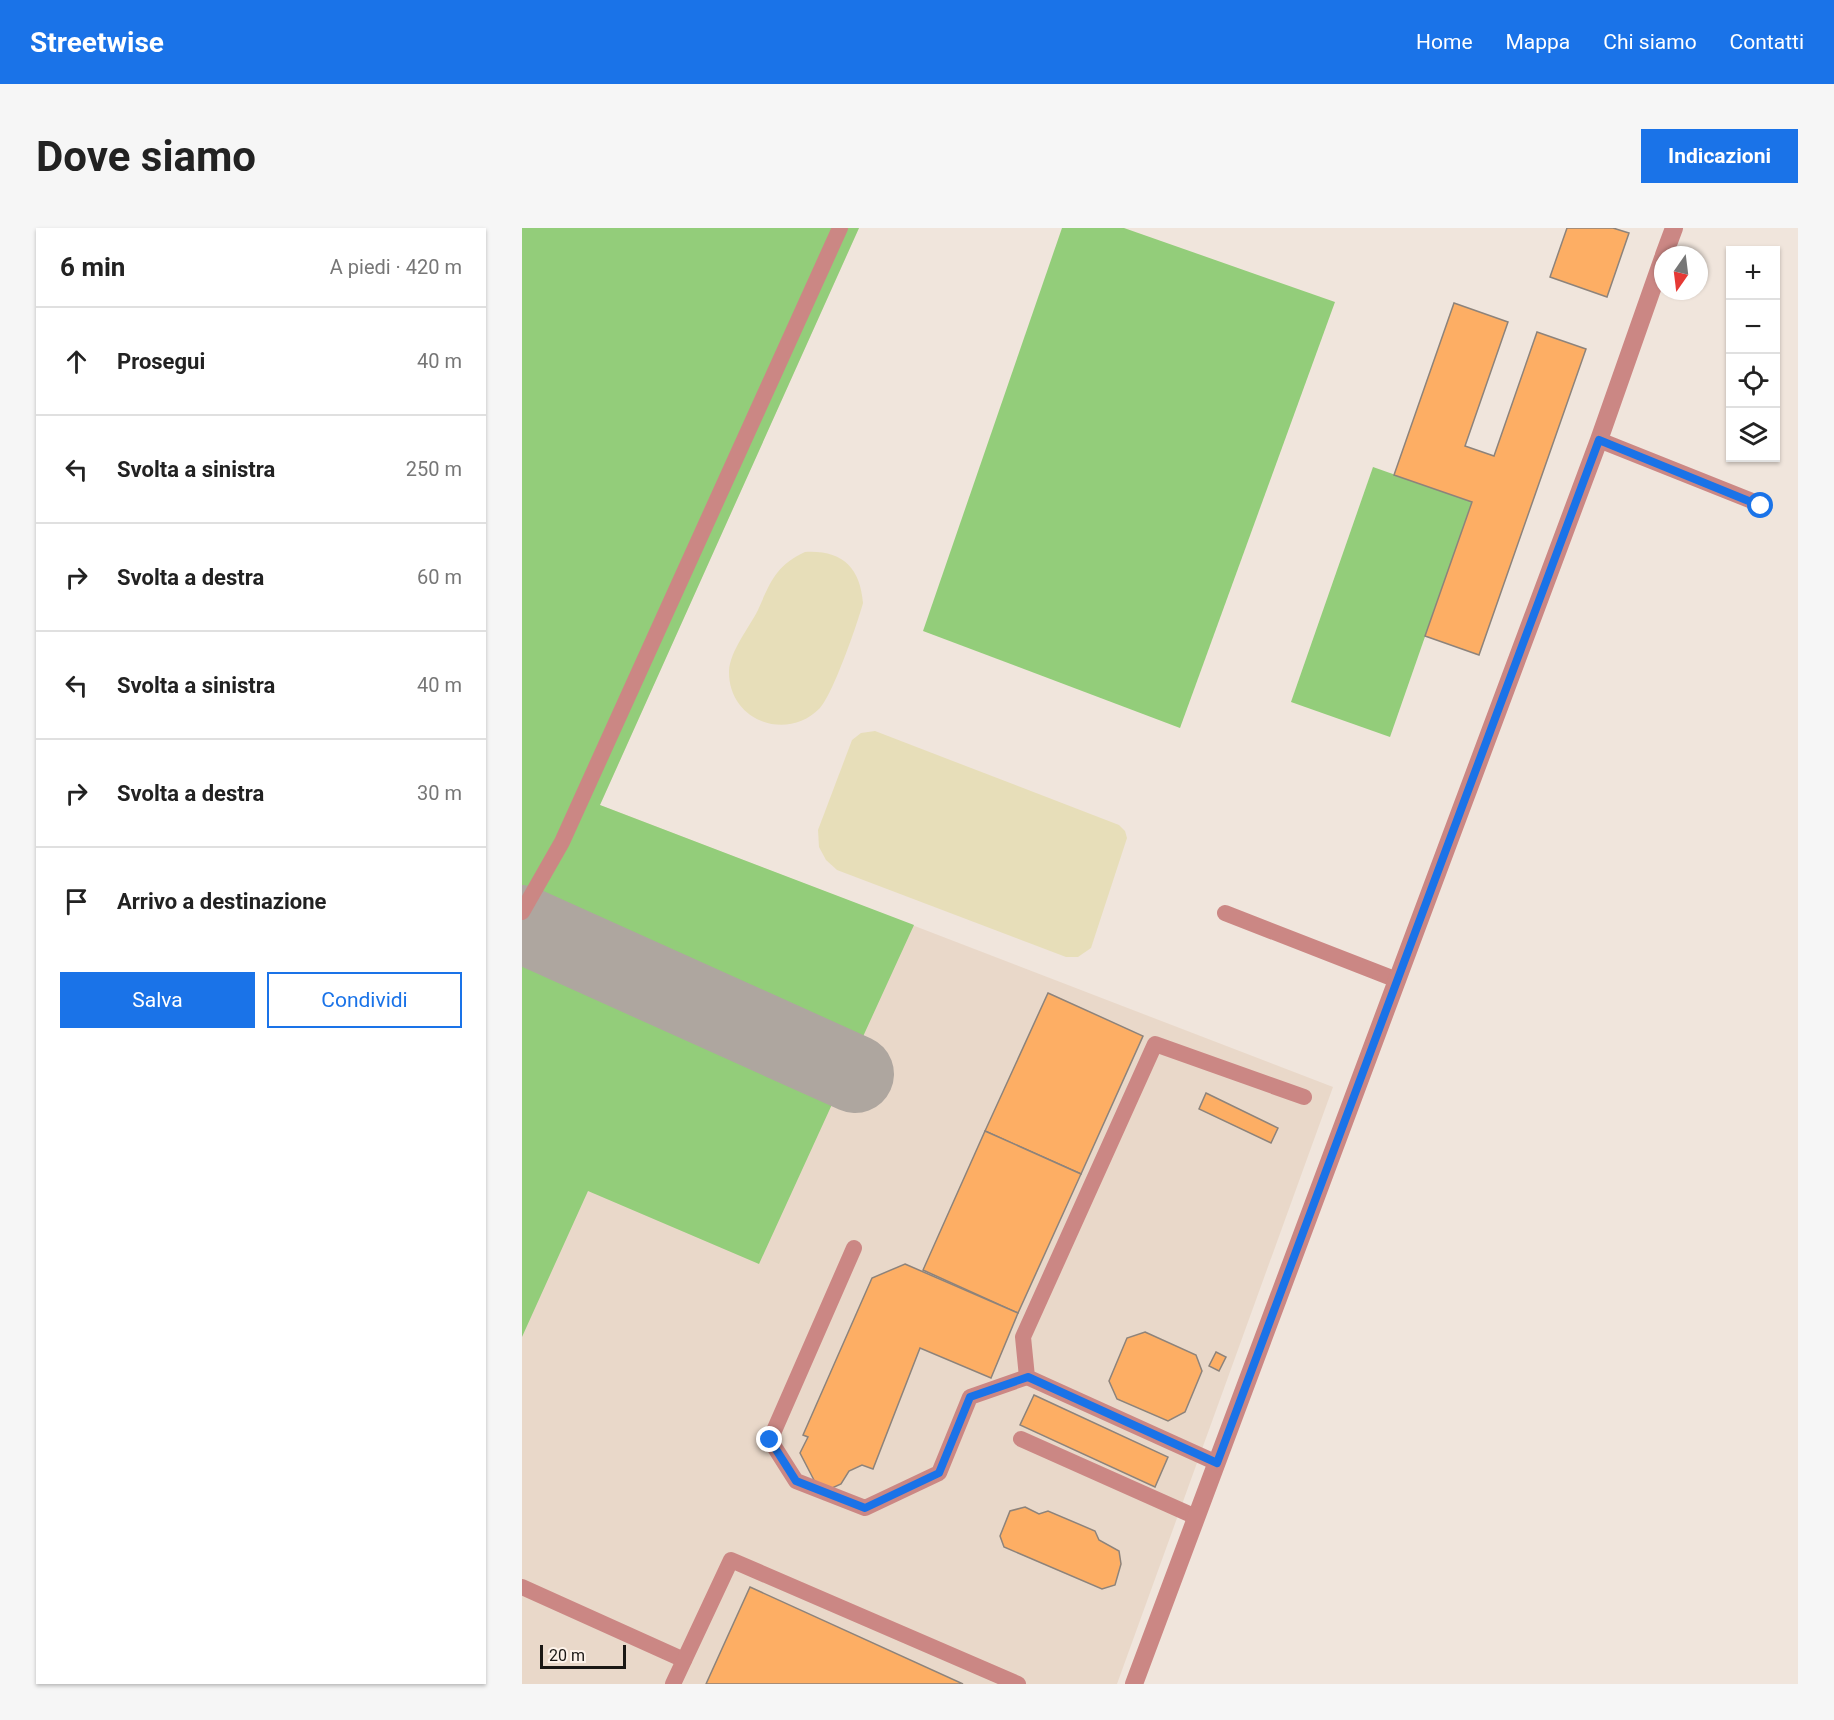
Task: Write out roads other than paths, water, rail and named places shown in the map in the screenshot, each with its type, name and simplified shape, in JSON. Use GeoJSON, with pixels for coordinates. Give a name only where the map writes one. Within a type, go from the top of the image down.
{"type":"FeatureCollection","features":[{"type":"Feature","properties":{"kind":"street"},"geometry":{"type":"LineString","coordinates":[[1668,246],[1674,228]]}},
{"type":"Feature","properties":{"kind":"street"},"geometry":{"type":"LineString","coordinates":[[1134,1684],[1599,440],[1654,285]]}},
{"type":"Feature","properties":{"kind":"lane"},"geometry":{"type":"LineString","coordinates":[[522,912],[567,831],[840,228]]}},
{"type":"Feature","properties":{"kind":"lane"},"geometry":{"type":"LineString","coordinates":[[1599,440],[1761,506]]}},
{"type":"Feature","properties":{"kind":"lane"},"geometry":{"type":"LineString","coordinates":[[1225,913],[1397,980]]}},
{"type":"Feature","properties":{"kind":"lane"},"geometry":{"type":"LineString","coordinates":[[1028,1377],[1023,1337],[1155,1044],[1304,1097]]}},
{"type":"Feature","properties":{"kind":"lane"},"geometry":{"type":"LineString","coordinates":[[854,1248],[770,1440],[796,1481],[865,1508],[939,1473],[970,1397],[1028,1377],[1217,1463]]}},
{"type":"Feature","properties":{"kind":"lane"},"geometry":{"type":"LineString","coordinates":[[1021,1439],[1196,1518]]}},
{"type":"Feature","properties":{"kind":"lane"},"geometry":{"type":"LineString","coordinates":[[673,1684],[731,1560],[1017,1684]]}},
{"type":"Feature","properties":{"kind":"lane"},"geometry":{"type":"LineString","coordinates":[[522,1587],[684,1660]]}}]}
